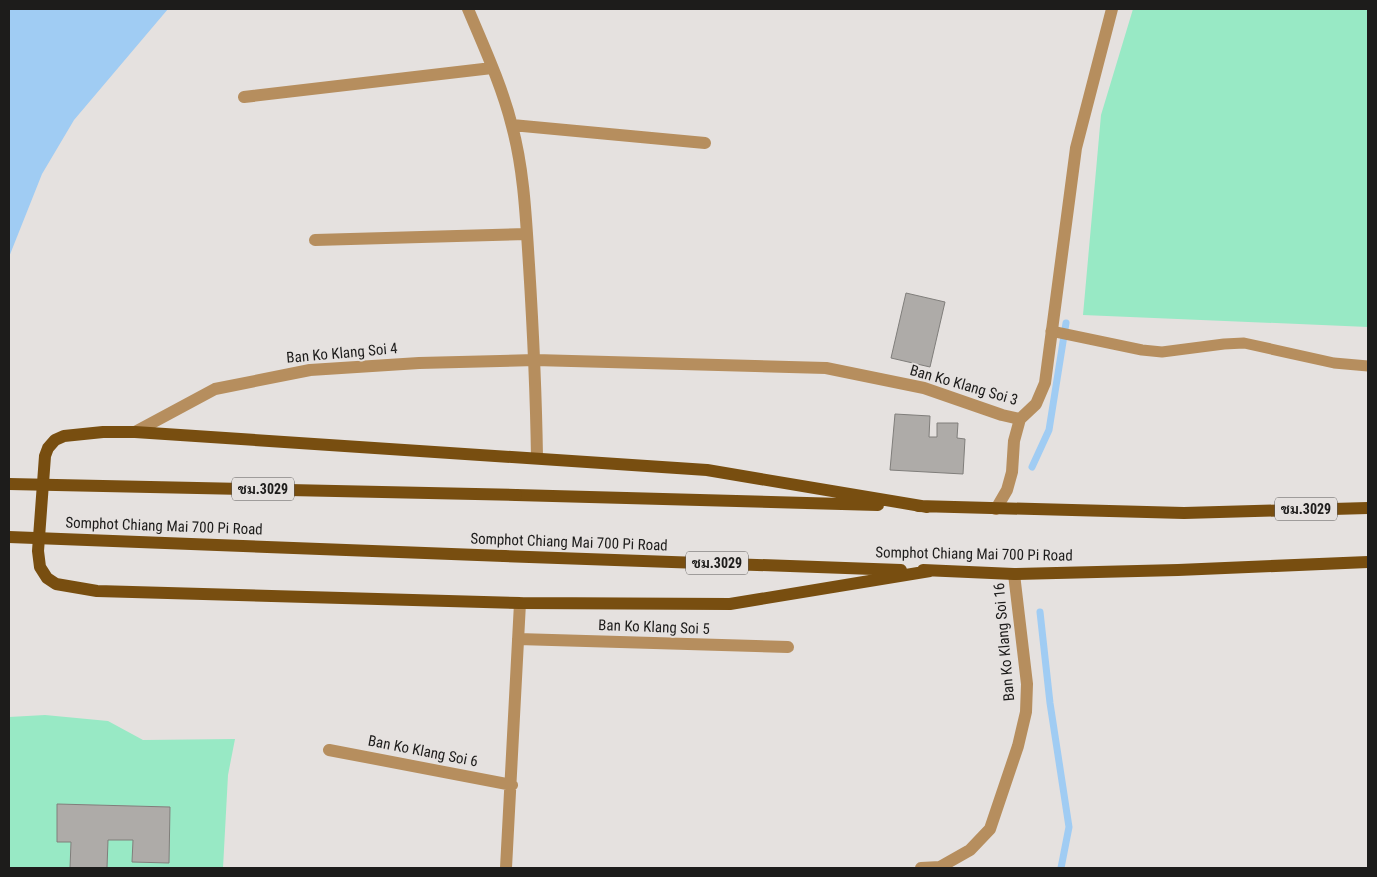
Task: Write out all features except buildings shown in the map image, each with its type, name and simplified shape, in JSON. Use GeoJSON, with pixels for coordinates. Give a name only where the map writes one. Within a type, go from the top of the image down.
{"type":"FeatureCollection","features":[{"type":"Feature","properties":{"kind":"main road"},"geometry":{"type":"LineString","coordinates":[[927,506],[707,470],[135,432],[79,433],[59,438],[48,448],[44,465],[38,552],[40,567],[47,578],[56,584],[97,591],[520,603],[730,604],[930,570]]}},
{"type":"Feature","properties":{"kind":"main road","name":"ชม.3029"},"geometry":{"type":"LineString","coordinates":[[9,484],[516,495],[996,509],[1184,512],[1368,508]]}},
{"type":"Feature","properties":{"kind":"main road","name":"Somphot Chiang Mai 700 Pi Road"},"geometry":{"type":"LineString","coordinates":[[9,537],[1014,574],[1178,570],[1368,562]]}},
{"type":"Feature","properties":{"kind":"street"},"geometry":{"type":"LineString","coordinates":[[468,9],[492,68],[512,126],[521,174],[535,360],[537,458]]}},
{"type":"Feature","properties":{"kind":"street","name":"Ban Ko Klang Soi 3"},"geometry":{"type":"LineString","coordinates":[[535,360],[826,368],[924,388],[1002,416],[1020,419],[1036,404],[1045,383],[1076,148],[1112,9]]}},
{"type":"Feature","properties":{"kind":"street"},"geometry":{"type":"LineString","coordinates":[[244,97],[492,68]]}},
{"type":"Feature","properties":{"kind":"street"},"geometry":{"type":"LineString","coordinates":[[512,126],[705,143]]}},
{"type":"Feature","properties":{"kind":"street"},"geometry":{"type":"LineString","coordinates":[[315,240],[527,234]]}},
{"type":"Feature","properties":{"kind":"street","name":"Ban Ko Klang Soi 4"},"geometry":{"type":"LineString","coordinates":[[135,432],[215,388],[310,370],[419,363],[535,360]]}},
{"type":"Feature","properties":{"kind":"street"},"geometry":{"type":"LineString","coordinates":[[996,509],[1007,490],[1012,472],[1014,441],[1020,419]]}},
{"type":"Feature","properties":{"kind":"street","name":"Ban Ko Klang Soi 16"},"geometry":{"type":"LineString","coordinates":[[921,868],[940,867],[970,850],[990,829],[1018,746],[1026,712],[1027,684],[1014,574]]}},
{"type":"Feature","properties":{"kind":"street"},"geometry":{"type":"LineString","coordinates":[[506,868],[512,785],[520,603]]}},
{"type":"Feature","properties":{"kind":"street","name":"Ban Ko Klang Soi 5"},"geometry":{"type":"LineString","coordinates":[[518,640],[788,647]]}},
{"type":"Feature","properties":{"kind":"street","name":"Ban Ko Klang Soi 6"},"geometry":{"type":"LineString","coordinates":[[329,750],[512,785]]}},
{"type":"Feature","properties":{"kind":"lane"},"geometry":{"type":"LineString","coordinates":[[1052,331],[1142,350],[1162,352],[1244,343],[1334,363],[1368,366]]}},
{"type":"Feature","properties":{"kind":"green space"},"geometry":{"type":"Polygon","coordinates":[[[1133,9],[1368,9],[1368,327],[1083,315],[1101,115],[1133,9]]]}},
{"type":"Feature","properties":{"kind":"green space"},"geometry":{"type":"Polygon","coordinates":[[[45,715],[108,721],[143,740],[235,739],[228,775],[223,868],[107,868],[108,840],[133,840],[132,862],[169,863],[170,807],[58,804],[57,842],[71,842],[70,868],[9,868],[9,717],[45,715]]]}},
{"type":"Feature","properties":{"kind":"water"},"geometry":{"type":"Polygon","coordinates":[[[9,9],[168,9],[74,120],[42,174],[9,257],[9,9]]]}},
{"type":"Feature","properties":{"kind":"waterway"},"geometry":{"type":"LineString","coordinates":[[1032,467],[1049,430],[1066,323]]}},
{"type":"Feature","properties":{"kind":"waterway"},"geometry":{"type":"LineString","coordinates":[[1040,612],[1050,703],[1069,827],[1061,868]]}}]}
